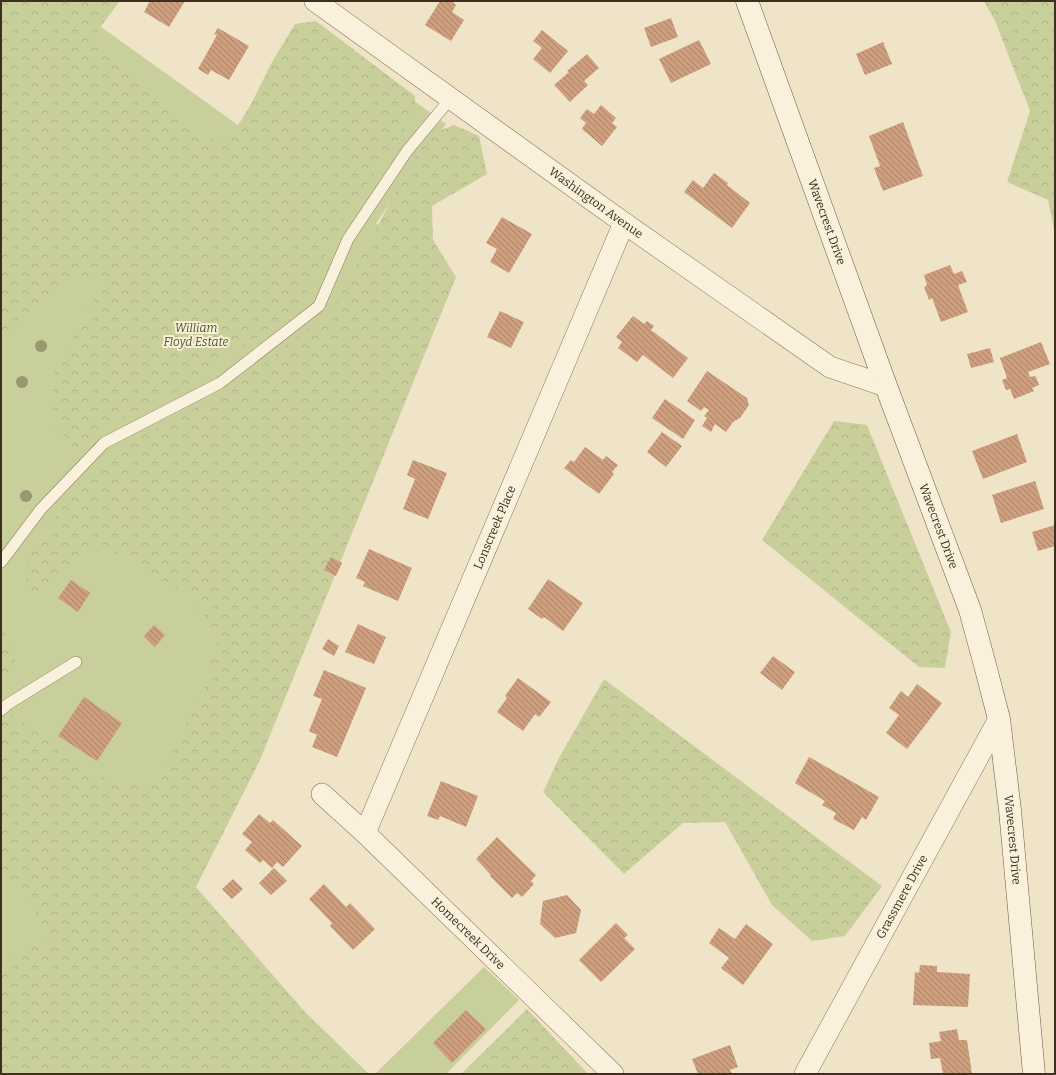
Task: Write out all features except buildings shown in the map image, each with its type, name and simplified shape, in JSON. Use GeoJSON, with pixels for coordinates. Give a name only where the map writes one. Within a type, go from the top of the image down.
{"type":"FeatureCollection","features":[{"type":"Feature","properties":{"kind":"street","name":"Washington Avenue"},"geometry":{"type":"LineString","coordinates":[[315,1],[624,223],[830,367],[886,386]]}},
{"type":"Feature","properties":{"kind":"street","name":"Wavecrest Drive"},"geometry":{"type":"LineString","coordinates":[[747,1],[886,386],[970,610],[999,719],[1010,810],[1034,1074]]}},
{"type":"Feature","properties":{"kind":"street","name":"Lonscreek Place"},"geometry":{"type":"LineString","coordinates":[[364,832],[624,223]]}},
{"type":"Feature","properties":{"kind":"street","name":"Grassmere Drive"},"geometry":{"type":"LineString","coordinates":[[805,1074],[999,719]]}},
{"type":"Feature","properties":{"kind":"street","name":"Homecreek Drive"},"geometry":{"type":"LineString","coordinates":[[322,794],[364,832],[613,1074]]}},
{"type":"Feature","properties":{"kind":"lane"},"geometry":{"type":"LineString","coordinates":[[1,562],[41,509],[104,443],[220,383],[319,306],[348,239],[407,151],[451,98]]}},
{"type":"Feature","properties":{"kind":"lane"},"geometry":{"type":"LineString","coordinates":[[1,710],[8,704],[76,662]]}},
{"type":"Feature","properties":{"kind":"green space","name":"William Floyd Estate"},"geometry":{"type":"Polygon","coordinates":[[[1,1],[65,1],[334,194],[406,95],[446,124],[376,223],[438,268],[178,889],[369,1074],[1,1074],[1,1]]]}},
{"type":"Feature","properties":{"kind":"green space"},"geometry":{"type":"Polygon","coordinates":[[[1,1],[120,1],[92,38],[103,53],[191,127],[226,145],[251,104],[272,62],[295,24],[316,21],[415,96],[414,116],[344,218],[303,303],[197,381],[106,427],[78,453],[54,423],[53,375],[106,278],[69,280],[1,345],[1,1]]]}},
{"type":"Feature","properties":{"kind":"green space"},"geometry":{"type":"Polygon","coordinates":[[[984,1],[1055,1],[1055,235],[1048,200],[1007,182],[1030,111],[995,21],[984,1]]]}},
{"type":"Feature","properties":{"kind":"green space"},"geometry":{"type":"Polygon","coordinates":[[[454,125],[479,136],[487,174],[432,206],[433,240],[456,277],[260,760],[196,887],[359,1074],[1,1074],[1,966],[29,945],[51,947],[32,904],[1,867],[1,717],[4,714],[15,716],[83,767],[123,787],[143,785],[161,774],[205,685],[219,636],[190,597],[100,544],[36,601],[25,592],[28,552],[62,509],[69,492],[119,448],[235,387],[335,306],[425,137],[454,125]]]}},
{"type":"Feature","properties":{"kind":"green space"},"geometry":{"type":"Polygon","coordinates":[[[834,421],[867,425],[951,632],[945,668],[919,667],[762,540],[834,421]]]}},
{"type":"Feature","properties":{"kind":"green space"},"geometry":{"type":"Polygon","coordinates":[[[1,626],[12,644],[15,666],[1,683],[1,626]]]}},
{"type":"Feature","properties":{"kind":"green space"},"geometry":{"type":"Polygon","coordinates":[[[604,679],[882,886],[845,936],[812,941],[772,905],[725,822],[683,823],[624,874],[543,792],[560,756],[604,679]]]}},
{"type":"Feature","properties":{"kind":"green space"},"geometry":{"type":"Polygon","coordinates":[[[484,967],[519,1000],[446,1074],[375,1074],[484,967]]]}},
{"type":"Feature","properties":{"kind":"green space"},"geometry":{"type":"Polygon","coordinates":[[[527,1009],[588,1074],[461,1074],[527,1009]]]}}]}
